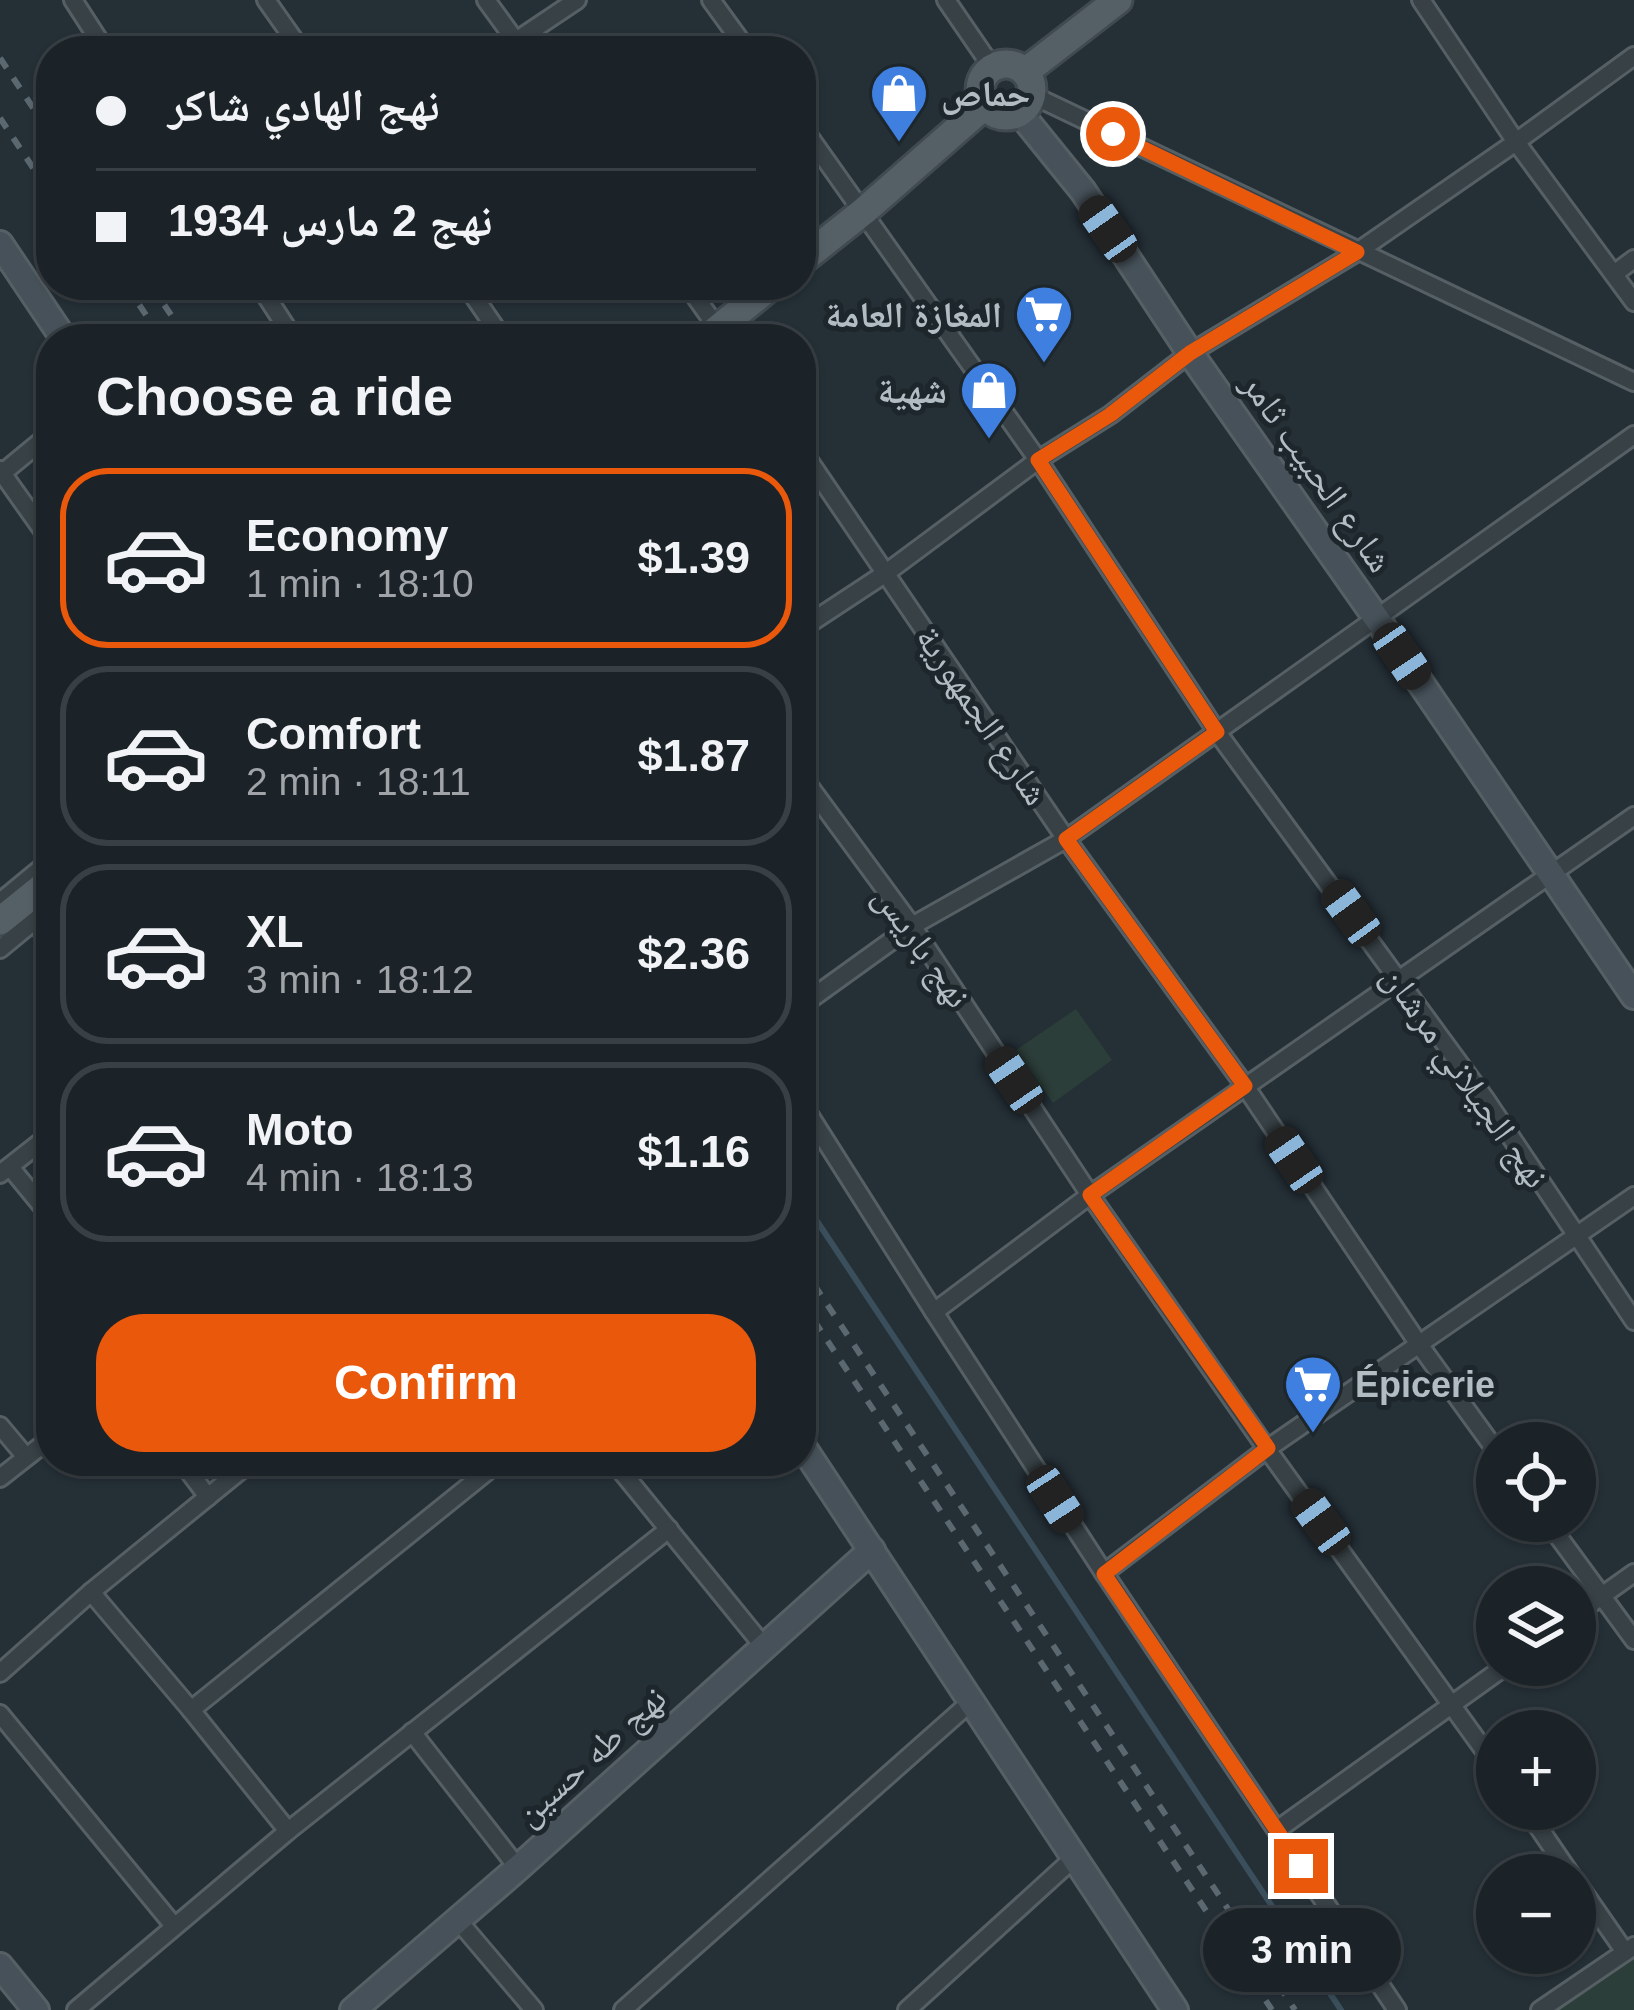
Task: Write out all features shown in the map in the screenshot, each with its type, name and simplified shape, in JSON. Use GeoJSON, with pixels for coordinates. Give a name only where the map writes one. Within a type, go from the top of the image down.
{"type":"FeatureCollection","features":[{"type":"Feature","properties":{"kind":"main road"},"geometry":{"type":"LineString","coordinates":[[1025,93],[1009,64],[992,67],[980,86],[985,106],[1002,116],[1025,93],[1118,0]]}},
{"type":"Feature","properties":{"kind":"main road"},"geometry":{"type":"LineString","coordinates":[[816,249],[985,106]]}},
{"type":"Feature","properties":{"kind":"main road"},"geometry":{"type":"LineString","coordinates":[[729,324],[756,300]]}},
{"type":"Feature","properties":{"kind":"main road"},"geometry":{"type":"LineString","coordinates":[[0,921],[36,892]]}},
{"type":"Feature","properties":{"kind":"street"},"geometry":{"type":"LineString","coordinates":[[73,0],[96,36]]}},
{"type":"Feature","properties":{"kind":"street"},"geometry":{"type":"LineString","coordinates":[[266,0],[291,36]]}},
{"type":"Feature","properties":{"kind":"street"},"geometry":{"type":"LineString","coordinates":[[486,0],[506,36]]}},
{"type":"Feature","properties":{"kind":"street"},"geometry":{"type":"LineString","coordinates":[[529,36],[577,0]]}},
{"type":"Feature","properties":{"kind":"street"},"geometry":{"type":"LineString","coordinates":[[711,0],[737,36]]}},
{"type":"Feature","properties":{"kind":"street"},"geometry":{"type":"LineString","coordinates":[[946,0],[992,67]]}},
{"type":"Feature","properties":{"kind":"street"},"geometry":{"type":"LineString","coordinates":[[1421,0],[1516,142],[1634,302]]}},
{"type":"Feature","properties":{"kind":"street"},"geometry":{"type":"LineString","coordinates":[[816,619],[1038,460],[1110,415],[1190,353],[1357,252],[1634,56]]}},
{"type":"Feature","properties":{"kind":"street"},"geometry":{"type":"LineString","coordinates":[[1025,93],[1634,382]]}},
{"type":"Feature","properties":{"kind":"street","name":"شارع الحبيب ثامر"},"geometry":{"type":"LineString","coordinates":[[1025,93],[1082,191],[1190,353],[1634,996]]}},
{"type":"Feature","properties":{"kind":"street","name":"نهج الجيلاني مرشان"},"geometry":{"type":"LineString","coordinates":[[816,145],[1038,460],[1217,732],[1486,1100],[1634,1321]]}},
{"type":"Feature","properties":{"kind":"street"},"geometry":{"type":"LineString","coordinates":[[0,244],[36,297]]}},
{"type":"Feature","properties":{"kind":"street"},"geometry":{"type":"LineString","coordinates":[[1614,274],[1634,259]]}},
{"type":"Feature","properties":{"kind":"street"},"geometry":{"type":"LineString","coordinates":[[816,995],[912,926],[1066,839],[1634,435]]}},
{"type":"Feature","properties":{"kind":"street"},"geometry":{"type":"LineString","coordinates":[[36,445],[1,472],[36,521]]}},
{"type":"Feature","properties":{"kind":"street","name":"شارع الجمهورية"},"geometry":{"type":"LineString","coordinates":[[816,471],[1066,839],[1245,1086],[1476,1423]]}},
{"type":"Feature","properties":{"kind":"street","name":"نهج باريس"},"geometry":{"type":"LineString","coordinates":[[816,795],[912,926],[1090,1195],[1476,1737]]}},
{"type":"Feature","properties":{"kind":"street"},"geometry":{"type":"LineString","coordinates":[[934,1312],[1090,1195],[1634,816]]}},
{"type":"Feature","properties":{"kind":"street"},"geometry":{"type":"LineString","coordinates":[[0,902],[36,872]]}},
{"type":"Feature","properties":{"kind":"street"},"geometry":{"type":"LineString","coordinates":[[0,949],[36,924]]}},
{"type":"Feature","properties":{"kind":"street"},"geometry":{"type":"LineString","coordinates":[[816,1126],[1104,1574],[1397,2010]]}},
{"type":"Feature","properties":{"kind":"street"},"geometry":{"type":"LineString","coordinates":[[36,1146],[5,1170],[36,1201]]}},
{"type":"Feature","properties":{"kind":"street"},"geometry":{"type":"LineString","coordinates":[[1104,1574],[1268,1448],[1634,1196]]}},
{"type":"Feature","properties":{"kind":"street"},"geometry":{"type":"LineString","coordinates":[[0,1426],[26,1457]]}},
{"type":"Feature","properties":{"kind":"street"},"geometry":{"type":"LineString","coordinates":[[0,1478],[36,1449]]}},
{"type":"Feature","properties":{"kind":"street"},"geometry":{"type":"LineString","coordinates":[[816,1466],[1175,2010]]}},
{"type":"Feature","properties":{"kind":"street"},"geometry":{"type":"LineString","coordinates":[[192,1476],[208,1497]]}},
{"type":"Feature","properties":{"kind":"street"},"geometry":{"type":"LineString","coordinates":[[0,1673],[234,1476]]}},
{"type":"Feature","properties":{"kind":"street"},"geometry":{"type":"LineString","coordinates":[[191,1710],[481,1476]]}},
{"type":"Feature","properties":{"kind":"street"},"geometry":{"type":"LineString","coordinates":[[625,1476],[765,1648]]}},
{"type":"Feature","properties":{"kind":"street"},"geometry":{"type":"LineString","coordinates":[[76,2010],[288,1831],[669,1529]]}},
{"type":"Feature","properties":{"kind":"street"},"geometry":{"type":"LineString","coordinates":[[1562,1542],[1634,1640]]}},
{"type":"Feature","properties":{"kind":"street","name":"نهج طه حسين"},"geometry":{"type":"LineString","coordinates":[[353,2010],[872,1550]]}},
{"type":"Feature","properties":{"kind":"street"},"geometry":{"type":"LineString","coordinates":[[1596,1599],[1634,1573]]}},
{"type":"Feature","properties":{"kind":"street"},"geometry":{"type":"LineString","coordinates":[[91,1592],[288,1831]]}},
{"type":"Feature","properties":{"kind":"street"},"geometry":{"type":"LineString","coordinates":[[1277,1830],[1478,1686]]}},
{"type":"Feature","properties":{"kind":"street"},"geometry":{"type":"LineString","coordinates":[[622,2010],[973,1700]]}},
{"type":"Feature","properties":{"kind":"street"},"geometry":{"type":"LineString","coordinates":[[0,1714],[174,1926]]}},
{"type":"Feature","properties":{"kind":"street"},"geometry":{"type":"LineString","coordinates":[[412,1732],[518,1868]]}},
{"type":"Feature","properties":{"kind":"street"},"geometry":{"type":"LineString","coordinates":[[908,2010],[1074,1858]]}},
{"type":"Feature","properties":{"kind":"street"},"geometry":{"type":"LineString","coordinates":[[1540,2010],[1629,1949],[1596,1907]]}},
{"type":"Feature","properties":{"kind":"street"},"geometry":{"type":"LineString","coordinates":[[457,1918],[534,2010]]}},
{"type":"Feature","properties":{"kind":"street"},"geometry":{"type":"LineString","coordinates":[[0,1966],[36,2010]]}},
{"type":"Feature","properties":{"kind":"green space"},"geometry":{"type":"Polygon","coordinates":[[[1076,1009],[1112,1060],[1053,1103],[1016,1050],[1076,1009]]]}},
{"type":"Feature","properties":{"kind":"green space"},"geometry":{"type":"Polygon","coordinates":[[[1634,1949],[1634,2010],[1550,2010],[1634,1949]]]}},
{"type":"Feature","properties":{"kind":"waterway"},"geometry":{"type":"LineString","coordinates":[[816,1220],[1341,2010]]}},
{"type":"Feature","properties":{"kind":"railway"},"geometry":{"type":"LineString","coordinates":[[0,58],[36,112]]}},
{"type":"Feature","properties":{"kind":"railway"},"geometry":{"type":"LineString","coordinates":[[0,118],[36,172]]}},
{"type":"Feature","properties":{"kind":"railway"},"geometry":{"type":"LineString","coordinates":[[136,300],[152,324]]}},
{"type":"Feature","properties":{"kind":"railway"},"geometry":{"type":"LineString","coordinates":[[161,300],[177,324]]}},
{"type":"Feature","properties":{"kind":"railway"},"geometry":{"type":"LineString","coordinates":[[816,1288],[1295,2010]]}},
{"type":"Feature","properties":{"kind":"railway"},"geometry":{"type":"LineString","coordinates":[[816,1324],[1272,2010]]}},
{"type":"Feature","properties":{"kind":"place","name":"حماص"},"geometry":{"type":"Point","coordinates":[899,144]}},
{"type":"Feature","properties":{"kind":"place","name":"المغازة العامة"},"geometry":{"type":"Point","coordinates":[1044,365]}},
{"type":"Feature","properties":{"kind":"place","name":"شهية"},"geometry":{"type":"Point","coordinates":[989,441]}},
{"type":"Feature","properties":{"kind":"place","name":"Épicerie"},"geometry":{"type":"Point","coordinates":[1313,1435]}},
{"type":"Feature","properties":{"kind":"route"},"geometry":{"type":"LineString","coordinates":[[1113,134],[1357,252],[1190,353],[1110,415],[1038,460],[1217,732],[1066,839],[1245,1086],[1090,1195],[1268,1448],[1104,1574],[1301,1866]]}}]}
